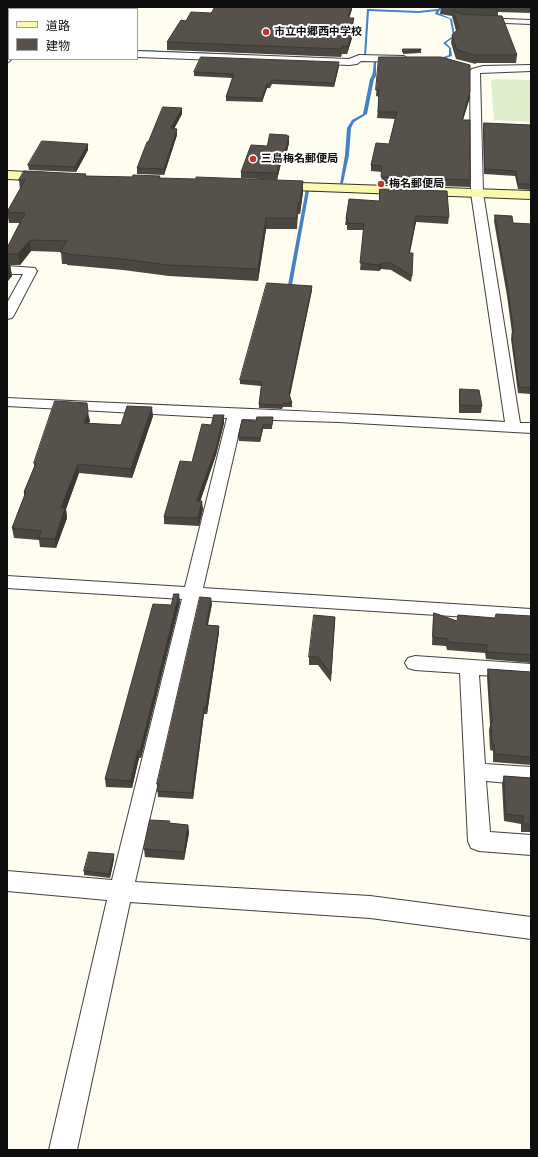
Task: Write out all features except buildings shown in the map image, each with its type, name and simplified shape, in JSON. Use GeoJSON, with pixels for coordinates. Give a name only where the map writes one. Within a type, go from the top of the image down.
{"type":"FeatureCollection","features":[{"type":"Feature","properties":{"kind":"main road"},"geometry":{"type":"LineString","coordinates":[[7,175],[63,177]]}},
{"type":"Feature","properties":{"kind":"main road"},"geometry":{"type":"LineString","coordinates":[[263,185],[531,195]]}},
{"type":"Feature","properties":{"kind":"street"},"geometry":{"type":"LineString","coordinates":[[474,19],[531,22]]}},
{"type":"Feature","properties":{"kind":"street"},"geometry":{"type":"LineString","coordinates":[[138,54],[334,62],[411,59]]}},
{"type":"Feature","properties":{"kind":"street"},"geometry":{"type":"LineString","coordinates":[[514,427],[477,194],[472,69],[531,68]]}},
{"type":"Feature","properties":{"kind":"street"},"geometry":{"type":"LineString","coordinates":[[7,270],[31,271],[7,315]]}},
{"type":"Feature","properties":{"kind":"street"},"geometry":{"type":"LineString","coordinates":[[7,402],[236,414],[339,417],[531,428]]}},
{"type":"Feature","properties":{"kind":"street"},"geometry":{"type":"LineString","coordinates":[[63,1150],[121,891],[236,414]]}},
{"type":"Feature","properties":{"kind":"street"},"geometry":{"type":"LineString","coordinates":[[7,582],[193,595],[531,615]]}},
{"type":"Feature","properties":{"kind":"street"},"geometry":{"type":"LineString","coordinates":[[415,663],[531,671]]}},
{"type":"Feature","properties":{"kind":"street"},"geometry":{"type":"LineString","coordinates":[[469,667],[479,841],[531,845]]}},
{"type":"Feature","properties":{"kind":"street"},"geometry":{"type":"LineString","coordinates":[[475,772],[531,776]]}},
{"type":"Feature","properties":{"kind":"street"},"geometry":{"type":"LineString","coordinates":[[7,881],[121,891],[370,907],[531,928]]}},
{"type":"Feature","properties":{"kind":"green space"},"geometry":{"type":"Polygon","coordinates":[[[496,79],[531,80],[531,122],[494,120],[491,81],[496,79]]]}},
{"type":"Feature","properties":{"kind":"waterway"},"geometry":{"type":"LineString","coordinates":[[436,60],[451,55],[450,48],[444,43],[454,36],[451,19],[436,13],[441,7]]}},
{"type":"Feature","properties":{"kind":"waterway"},"geometry":{"type":"LineString","coordinates":[[365,56],[368,10],[419,12],[438,10]]}},
{"type":"Feature","properties":{"kind":"waterway"},"geometry":{"type":"LineString","coordinates":[[138,51],[245,55]]}},
{"type":"Feature","properties":{"kind":"waterway"},"geometry":{"type":"LineString","coordinates":[[341,183],[347,155],[349,128],[353,121],[365,114],[372,79],[374,76],[376,59]]}},
{"type":"Feature","properties":{"kind":"waterway"},"geometry":{"type":"LineString","coordinates":[[290,285],[307,190],[315,191]]}},
{"type":"Feature","properties":{"kind":"place","name":"市立中郷西中学校"},"geometry":{"type":"Point","coordinates":[266,32]}},
{"type":"Feature","properties":{"kind":"place","name":"三島梅名郵便局"},"geometry":{"type":"Point","coordinates":[253,159]}},
{"type":"Feature","properties":{"kind":"place","name":"梅名郵便局"},"geometry":{"type":"Point","coordinates":[381,184]}}]}
